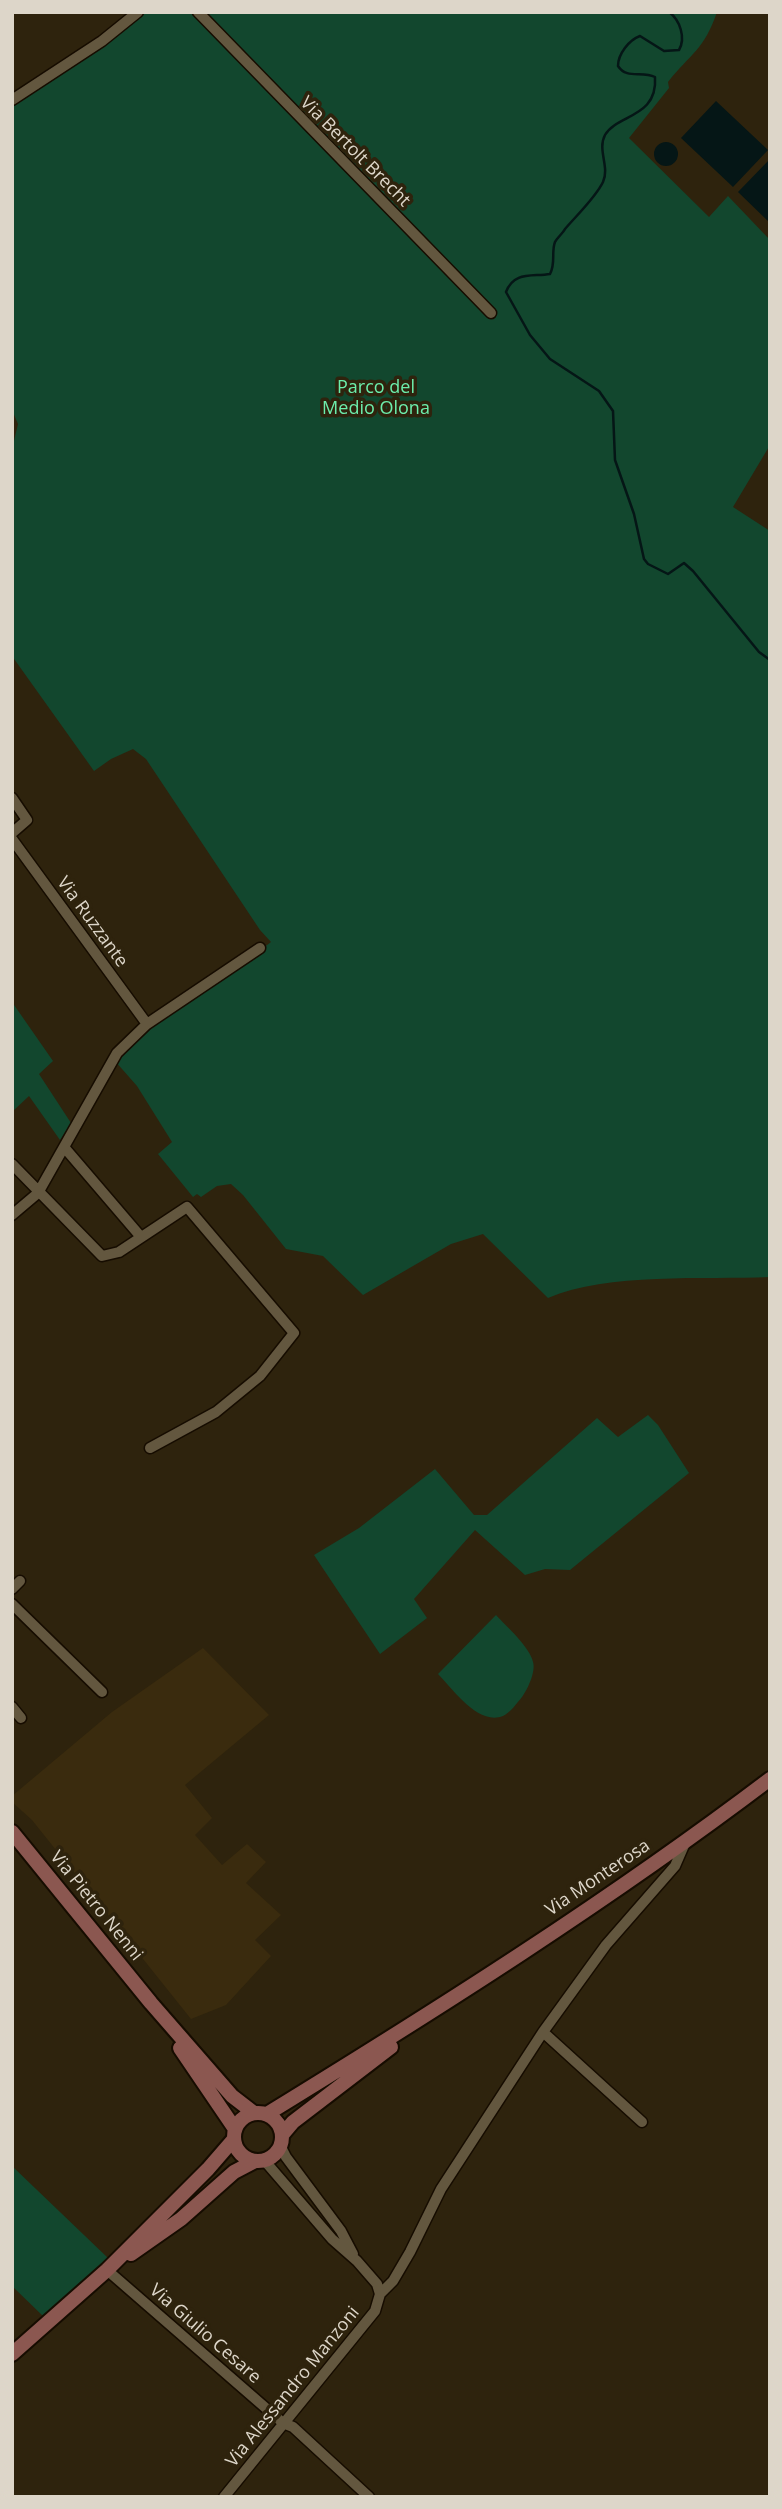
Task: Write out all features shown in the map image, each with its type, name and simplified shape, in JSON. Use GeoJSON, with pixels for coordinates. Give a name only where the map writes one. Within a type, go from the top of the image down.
{"type":"FeatureCollection","features":[{"type":"Feature","properties":{"kind":"main road","name":"Via Monterosa"},"geometry":{"type":"LineString","coordinates":[[260,2114],[444,2005],[684,1843],[770,1779]]}},
{"type":"Feature","properties":{"kind":"main road","name":"Via Pietro Nenni"},"geometry":{"type":"LineString","coordinates":[[12,1832],[151,2003],[232,2096],[260,2114]]}},
{"type":"Feature","properties":{"kind":"main road","name":"Via Pietro Nenni"},"geometry":{"type":"LineString","coordinates":[[151,2003],[234,2134]]}},
{"type":"Feature","properties":{"kind":"main road","name":"Via Monterosa"},"geometry":{"type":"LineString","coordinates":[[281,2140],[293,2122],[444,2005]]}},
{"type":"Feature","properties":{"kind":"main road"},"geometry":{"type":"LineString","coordinates":[[12,2354],[107,2270],[223,2154],[246,2116],[260,2114],[280,2127],[281,2140],[274,2154],[234,2172],[181,2219],[107,2270]]}},
{"type":"Feature","properties":{"kind":"main road"},"geometry":{"type":"LineString","coordinates":[[234,2134],[238,2150],[246,2158],[260,2160]]}},
{"type":"Feature","properties":{"kind":"street"},"geometry":{"type":"LineString","coordinates":[[12,100],[102,41],[138,12]]}},
{"type":"Feature","properties":{"kind":"street","name":"Via Bertolt Brecht"},"geometry":{"type":"LineString","coordinates":[[198,12],[491,313]]}},
{"type":"Feature","properties":{"kind":"street"},"geometry":{"type":"LineString","coordinates":[[12,798],[27,820],[12,833]]}},
{"type":"Feature","properties":{"kind":"street","name":"Via Ruzzante"},"geometry":{"type":"LineString","coordinates":[[12,839],[147,1024]]}},
{"type":"Feature","properties":{"kind":"street"},"geometry":{"type":"LineString","coordinates":[[12,1215],[38,1193],[117,1052],[147,1024],[260,948]]}},
{"type":"Feature","properties":{"kind":"street"},"geometry":{"type":"LineString","coordinates":[[64,1147],[141,1237]]}},
{"type":"Feature","properties":{"kind":"street"},"geometry":{"type":"LineString","coordinates":[[12,1164],[102,1256],[119,1252],[187,1207],[294,1333],[260,1376],[216,1412],[150,1448]]}},
{"type":"Feature","properties":{"kind":"street"},"geometry":{"type":"LineString","coordinates":[[12,1589],[20,1581]]}},
{"type":"Feature","properties":{"kind":"street"},"geometry":{"type":"LineString","coordinates":[[12,1604],[102,1692]]}},
{"type":"Feature","properties":{"kind":"street"},"geometry":{"type":"LineString","coordinates":[[12,1707],[21,1718]]}},
{"type":"Feature","properties":{"kind":"street","name":"Via Alessandro Manzoni"},"geometry":{"type":"LineString","coordinates":[[224,2497],[375,2311],[380,2294],[393,2281],[410,2252],[448,2178],[543,2032],[606,1944],[675,1866],[684,1843]]}},
{"type":"Feature","properties":{"kind":"street"},"geometry":{"type":"LineString","coordinates":[[543,2032],[642,2122]]}},
{"type":"Feature","properties":{"kind":"street"},"geometry":{"type":"LineString","coordinates":[[281,2140],[286,2157],[341,2231],[357,2261]]}},
{"type":"Feature","properties":{"kind":"street"},"geometry":{"type":"LineString","coordinates":[[260,2160],[274,2169],[332,2239],[357,2261],[377,2284],[380,2294]]}},
{"type":"Feature","properties":{"kind":"street","name":"Via Giulio Cesare"},"geometry":{"type":"LineString","coordinates":[[107,2270],[283,2423],[293,2427],[369,2497]]}},
{"type":"Feature","properties":{"kind":"shaded area"},"geometry":{"type":"Polygon","coordinates":[[[716,101],[768,150],[733,187],[681,138],[716,101]]]}},
{"type":"Feature","properties":{"kind":"shaded area"},"geometry":{"type":"Polygon","coordinates":[[[661,142],[671,142],[678,149],[678,159],[671,166],[661,166],[654,159],[654,149],[661,142]]]}},
{"type":"Feature","properties":{"kind":"shaded area"},"geometry":{"type":"Polygon","coordinates":[[[770,159],[770,223],[738,192],[770,159]]]}},
{"type":"Feature","properties":{"kind":"shaded area"},"geometry":{"type":"Polygon","coordinates":[[[203,1648],[269,1715],[185,1785],[212,1818],[195,1835],[222,1865],[247,1844],[266,1862],[246,1883],[281,1915],[255,1940],[271,1956],[226,2005],[191,2019],[32,1820],[12,1802],[12,1796],[112,1712],[203,1648]]]}},
{"type":"Feature","properties":{"kind":"green space","name":"Parco del Medio Olona"},"geometry":{"type":"Polygon","coordinates":[[[142,12],[717,12],[702,43],[668,82],[669,88],[629,138],[709,217],[728,196],[770,240],[770,445],[733,507],[770,531],[770,1277],[627,1281],[599,1284],[548,1298],[483,1234],[451,1244],[363,1295],[323,1256],[286,1249],[231,1184],[217,1186],[201,1197],[197,1194],[193,1197],[158,1154],[172,1142],[137,1086],[115,1061],[144,1031],[218,983],[271,942],[260,930],[146,759],[133,749],[94,771],[12,656],[12,449],[18,424],[12,410],[12,106],[142,12]]]}},
{"type":"Feature","properties":{"kind":"green space"},"geometry":{"type":"Polygon","coordinates":[[[12,1002],[53,1061],[39,1074],[71,1123],[60,1140],[29,1096],[12,1112],[12,1002]]]}},
{"type":"Feature","properties":{"kind":"green space"},"geometry":{"type":"Polygon","coordinates":[[[648,1415],[658,1425],[689,1473],[570,1570],[545,1569],[525,1575],[475,1530],[414,1599],[427,1618],[380,1654],[314,1555],[359,1528],[435,1469],[474,1515],[487,1515],[597,1418],[618,1437],[648,1415]]]}},
{"type":"Feature","properties":{"kind":"green space"},"geometry":{"type":"Polygon","coordinates":[[[496,1615],[523,1643],[534,1666],[531,1680],[522,1697],[506,1715],[494,1718],[475,1711],[438,1674],[496,1615]]]}},
{"type":"Feature","properties":{"kind":"green space"},"geometry":{"type":"Polygon","coordinates":[[[12,2166],[108,2258],[44,2317],[12,2286],[12,2166]]]}},
{"type":"Feature","properties":{"kind":"waterway"},"geometry":{"type":"LineString","coordinates":[[669,12],[681,30],[679,50],[664,51],[640,36],[622,52],[618,66],[626,73],[655,77],[654,90],[644,108],[618,123],[605,135],[602,147],[605,170],[603,182],[555,242],[550,274],[519,278],[509,285],[506,292],[530,335],[550,359],[599,391],[613,411],[615,460],[634,514],[644,559],[648,564],[668,574],[684,563],[759,652],[770,660]]}}]}
